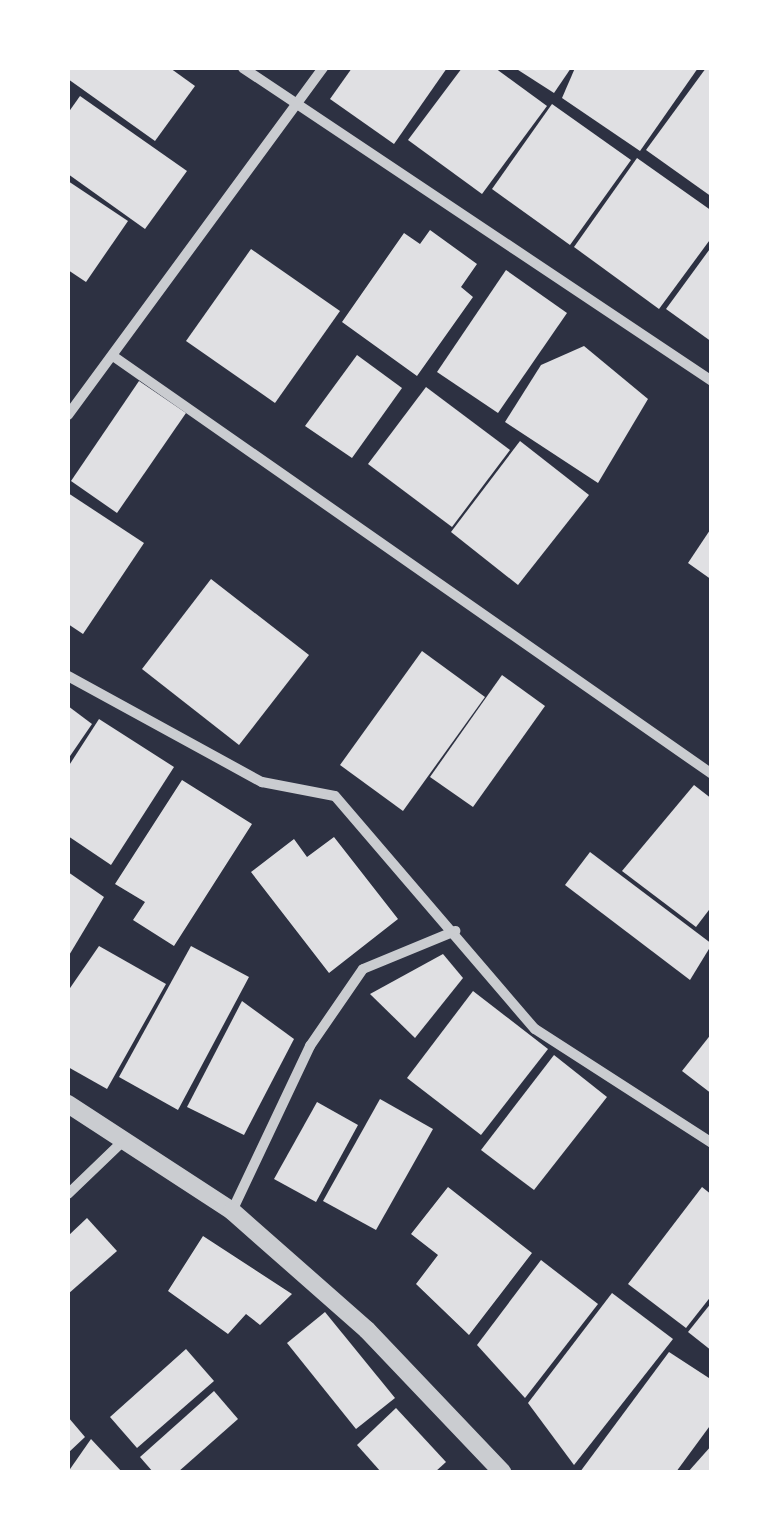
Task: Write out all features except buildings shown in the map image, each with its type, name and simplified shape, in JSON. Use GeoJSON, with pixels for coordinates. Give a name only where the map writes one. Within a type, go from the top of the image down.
{"type":"FeatureCollection","features":[{"type":"Feature","properties":{"kind":"street"},"geometry":{"type":"LineString","coordinates":[[243,68],[712,381]]}},
{"type":"Feature","properties":{"kind":"street"},"geometry":{"type":"LineString","coordinates":[[68,415],[322,68]]}},
{"type":"Feature","properties":{"kind":"street"},"geometry":{"type":"LineString","coordinates":[[113,356],[712,774]]}},
{"type":"Feature","properties":{"kind":"street"},"geometry":{"type":"LineString","coordinates":[[68,676],[262,782],[335,796],[455,931],[535,1029],[712,1143]]}},
{"type":"Feature","properties":{"kind":"street"},"geometry":{"type":"LineString","coordinates":[[232,1211],[310,1046],[363,969],[455,931]]}},
{"type":"Feature","properties":{"kind":"street"},"geometry":{"type":"LineString","coordinates":[[68,1104],[120,1144],[232,1211],[367,1330],[502,1472]]}},
{"type":"Feature","properties":{"kind":"street"},"geometry":{"type":"LineString","coordinates":[[68,1194],[120,1144]]}}]}
